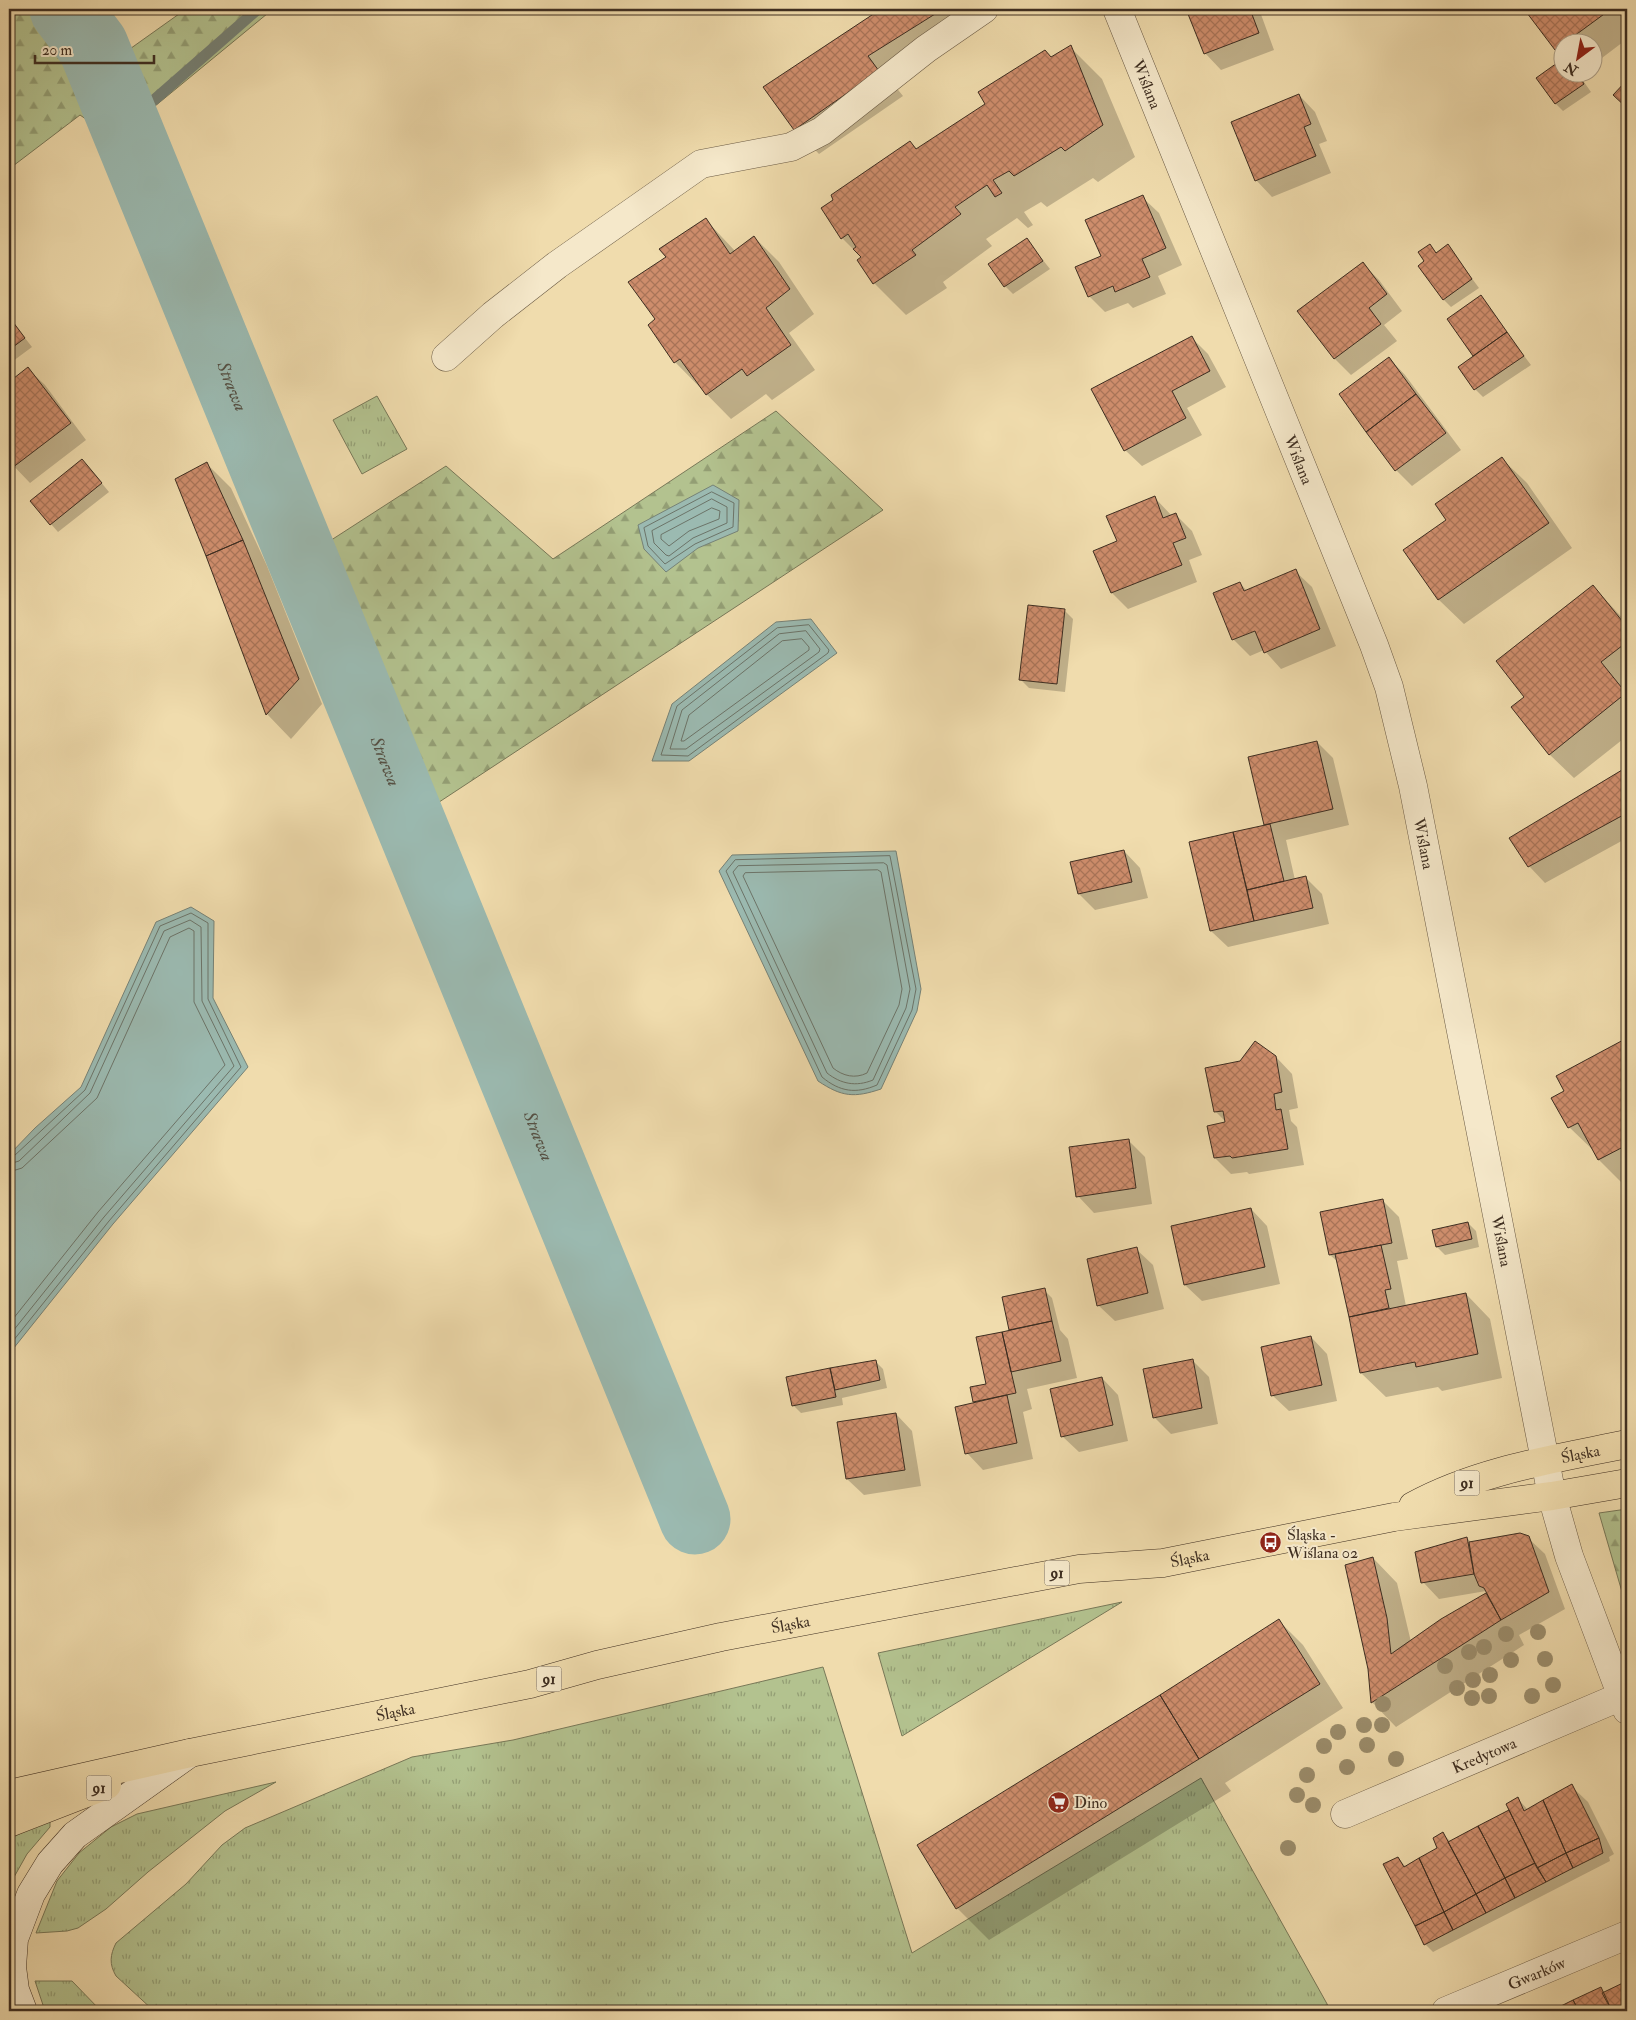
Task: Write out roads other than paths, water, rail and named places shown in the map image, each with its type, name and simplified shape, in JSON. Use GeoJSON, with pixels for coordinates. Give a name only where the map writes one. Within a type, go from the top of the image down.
{"type":"FeatureCollection","features":[{"type":"Feature","properties":{"kind":"main road","name":"Śląska"},"geometry":{"type":"LineString","coordinates":[[1394,1517],[1442,1492],[1545,1460],[1627,1444]]}},
{"type":"Feature","properties":{"kind":"main road","name":"Śląska"},"geometry":{"type":"LineString","coordinates":[[9,1794],[190,1753],[530,1684],[597,1665],[721,1637],[1079,1569],[1173,1561],[1394,1517],[1552,1496],[1627,1483]]}},
{"type":"Feature","properties":{"kind":"main road","name":"Śląska"},"geometry":{"type":"LineString","coordinates":[[9,1823],[190,1753]]}},
{"type":"Feature","properties":{"kind":"street"},"geometry":{"type":"LineString","coordinates":[[446,357],[493,315],[557,266],[701,164],[791,147],[822,131],[926,49],[984,9]]}},
{"type":"Feature","properties":{"kind":"street","name":"Wiślana"},"geometry":{"type":"LineString","coordinates":[[1117,9],[1374,645],[1389,687],[1413,786],[1552,1496],[1570,1556],[1625,1703]]}},
{"type":"Feature","properties":{"kind":"street","name":"Kredytowa"},"geometry":{"type":"LineString","coordinates":[[1345,1814],[1625,1703]]}},
{"type":"Feature","properties":{"kind":"street"},"geometry":{"type":"LineString","coordinates":[[23,2011],[15,1990],[12,1967],[14,1939],[31,1894],[50,1863],[75,1835],[190,1753]]}},
{"type":"Feature","properties":{"kind":"street","name":"Gwarków"},"geometry":{"type":"LineString","coordinates":[[1446,2011],[1627,1936]]}},
{"type":"Feature","properties":{"kind":"water"},"geometry":{"type":"Polygon","coordinates":[[[713,485],[739,500],[738,531],[698,548],[666,572],[644,549],[638,525],[713,485]]]}},
{"type":"Feature","properties":{"kind":"water"},"geometry":{"type":"Polygon","coordinates":[[[811,619],[837,653],[689,761],[652,761],[672,704],[776,622],[811,619]]]}},
{"type":"Feature","properties":{"kind":"water"},"geometry":{"type":"Polygon","coordinates":[[[896,851],[921,989],[917,1011],[881,1089],[856,1095],[841,1093],[818,1081],[719,871],[732,855],[896,851]]]}},
{"type":"Feature","properties":{"kind":"water"},"geometry":{"type":"Polygon","coordinates":[[[191,907],[214,921],[213,998],[248,1067],[113,1224],[9,1354],[9,1155],[35,1128],[81,1087],[156,922],[191,907]]]}},
{"type":"Feature","properties":{"kind":"water"},"geometry":{"type":"Polygon","coordinates":[[[647,1406],[675,1417],[716,1513],[695,1519],[679,1527],[633,1436],[647,1406]]]}},
{"type":"Feature","properties":{"kind":"waterway","name":"Strawa"},"geometry":{"type":"LineString","coordinates":[[65,9],[93,46],[695,1519]]}},
{"type":"Feature","properties":{"kind":"waterway"},"geometry":{"type":"LineString","coordinates":[[120,114],[154,100],[258,9]]}},
{"type":"Feature","properties":{"kind":"place","name":"Śląska - Wiślana 02"},"geometry":{"type":"Point","coordinates":[1271,1543]}},
{"type":"Feature","properties":{"kind":"place","name":"Dino"},"geometry":{"type":"Point","coordinates":[1058,1802]}}]}
